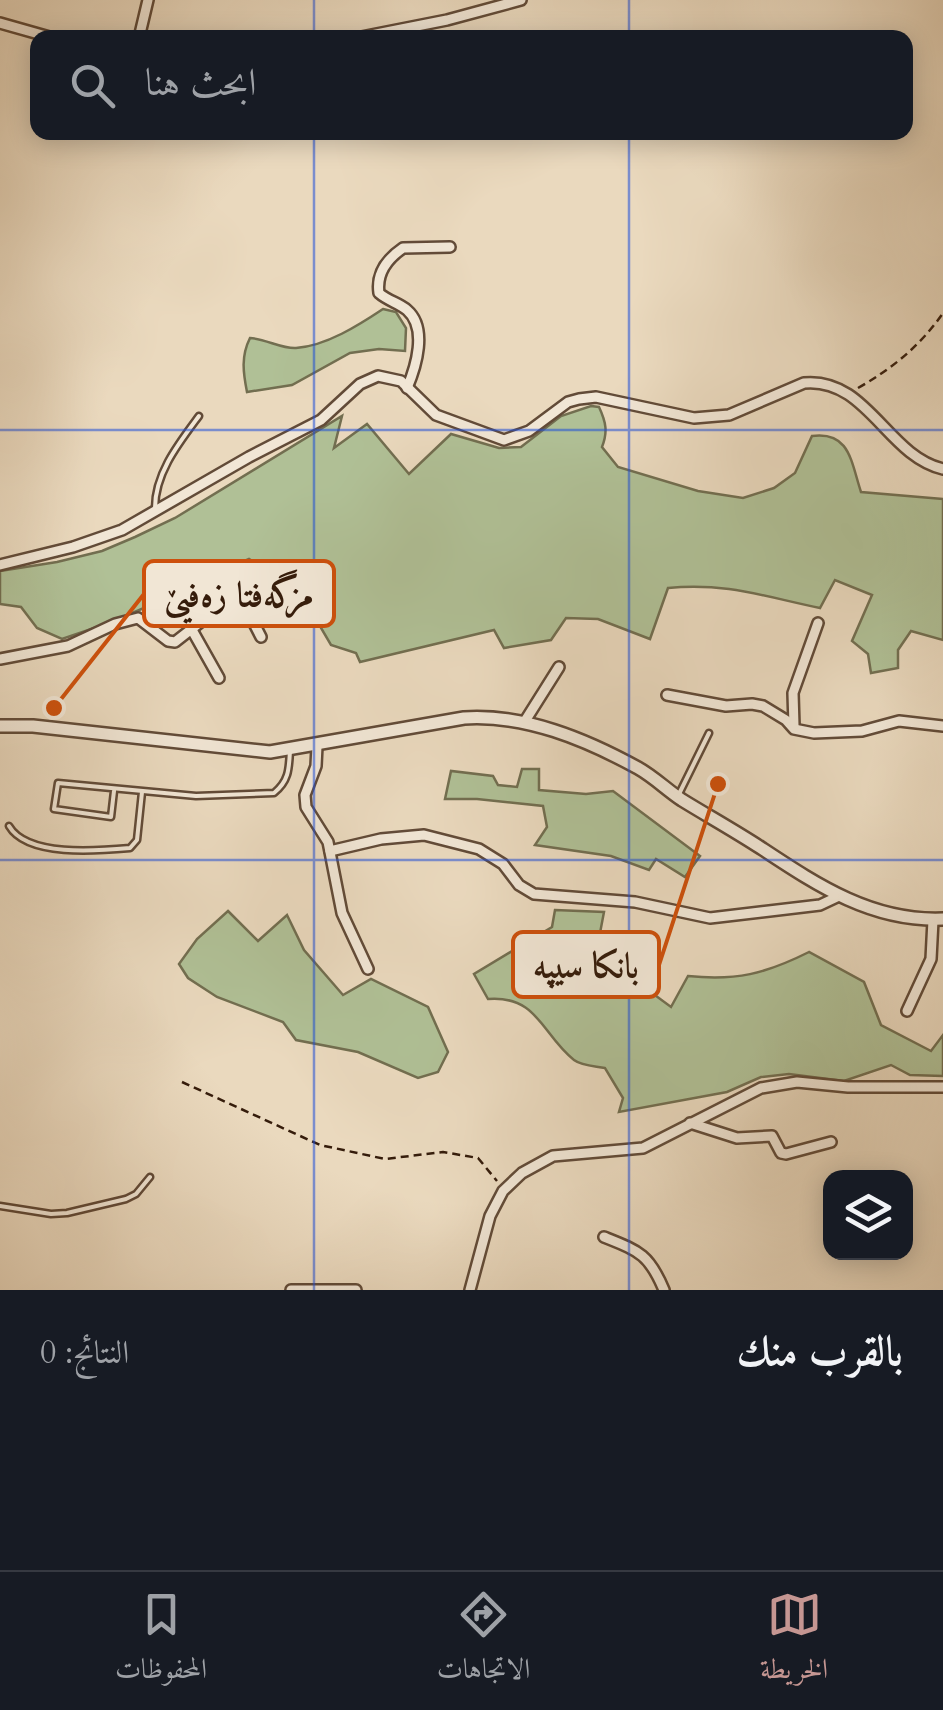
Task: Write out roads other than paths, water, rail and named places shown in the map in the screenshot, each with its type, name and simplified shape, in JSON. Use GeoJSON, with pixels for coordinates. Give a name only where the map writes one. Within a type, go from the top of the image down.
{"type":"FeatureCollection","features":[{"type":"Feature","properties":{"kind":"street"},"geometry":{"type":"LineString","coordinates":[[141,30],[148,0]]}},
{"type":"Feature","properties":{"kind":"street"},"geometry":{"type":"LineString","coordinates":[[397,30],[522,0]]}},
{"type":"Feature","properties":{"kind":"street"},"geometry":{"type":"LineString","coordinates":[[0,23],[30,31]]}},
{"type":"Feature","properties":{"kind":"street"},"geometry":{"type":"LineString","coordinates":[[407,388],[419,346],[414,319],[380,294],[381,273],[386,262],[404,248],[450,247]]}},
{"type":"Feature","properties":{"kind":"street"},"geometry":{"type":"LineString","coordinates":[[0,565],[98,539],[156,513],[249,457],[321,420],[360,384],[378,376],[401,381],[436,415],[504,440],[529,431],[568,402],[579,399],[596,397],[694,418],[729,415],[804,383],[830,384],[866,408],[913,457],[943,468]]}},
{"type":"Feature","properties":{"kind":"street"},"geometry":{"type":"LineString","coordinates":[[0,660],[68,646],[114,624],[138,618],[168,641],[181,641],[223,602],[238,599],[261,637]]}},
{"type":"Feature","properties":{"kind":"street"},"geometry":{"type":"LineString","coordinates":[[794,729],[793,692],[818,623]]}},
{"type":"Feature","properties":{"kind":"street"},"geometry":{"type":"LineString","coordinates":[[192,630],[219,678]]}},
{"type":"Feature","properties":{"kind":"street"},"geometry":{"type":"LineString","coordinates":[[525,721],[559,667]]}},
{"type":"Feature","properties":{"kind":"street"},"geometry":{"type":"LineString","coordinates":[[668,695],[726,706],[763,706],[794,729],[830,734],[899,722],[943,726]]}},
{"type":"Feature","properties":{"kind":"street"},"geometry":{"type":"LineString","coordinates":[[0,726],[34,726],[245,751],[318,746],[464,718],[525,721],[600,749],[642,770],[837,897],[875,910],[938,920],[931,958],[906,1011]]}},
{"type":"Feature","properties":{"kind":"street"},"geometry":{"type":"LineString","coordinates":[[318,746],[316,766],[305,795],[306,807],[322,829],[342,913],[368,969]]}},
{"type":"Feature","properties":{"kind":"street"},"geometry":{"type":"LineString","coordinates":[[330,851],[381,839],[424,835],[478,850],[503,864],[518,885],[534,894],[634,902],[710,918],[820,906],[837,897]]}},
{"type":"Feature","properties":{"kind":"street"},"geometry":{"type":"LineString","coordinates":[[470,1290],[490,1216],[503,1191],[522,1173],[553,1156],[643,1148],[762,1088],[797,1082],[848,1088],[943,1087]]}},
{"type":"Feature","properties":{"kind":"street"},"geometry":{"type":"LineString","coordinates":[[690,1123],[737,1138],[772,1136],[786,1154],[831,1142]]}},
{"type":"Feature","properties":{"kind":"street"},"geometry":{"type":"LineString","coordinates":[[604,1236],[640,1251],[653,1264],[664,1290]]}},
{"type":"Feature","properties":{"kind":"street"},"geometry":{"type":"LineString","coordinates":[[292,1290],[356,1290]]}},
{"type":"Feature","properties":{"kind":"lane"},"geometry":{"type":"LineString","coordinates":[[156,513],[158,482],[199,416]]}},
{"type":"Feature","properties":{"kind":"lane"},"geometry":{"type":"LineString","coordinates":[[678,797],[708,732]]}},
{"type":"Feature","properties":{"kind":"lane"},"geometry":{"type":"LineString","coordinates":[[114,791],[111,817],[54,809],[58,783],[114,791],[236,796],[274,792],[284,785],[289,773],[290,750]]}},
{"type":"Feature","properties":{"kind":"lane"},"geometry":{"type":"LineString","coordinates":[[9,826],[15,837],[41,847],[130,848],[137,840],[142,792]]}},
{"type":"Feature","properties":{"kind":"lane"},"geometry":{"type":"LineString","coordinates":[[0,1206],[66,1213],[126,1200],[150,1177]]}},
{"type":"Feature","properties":{"kind":"place","name":"مزگەفتا زەفیێ"},"geometry":{"type":"Point","coordinates":[54,708]}},
{"type":"Feature","properties":{"kind":"place","name":"بانکا سیپە"},"geometry":{"type":"Point","coordinates":[718,784]}}]}
